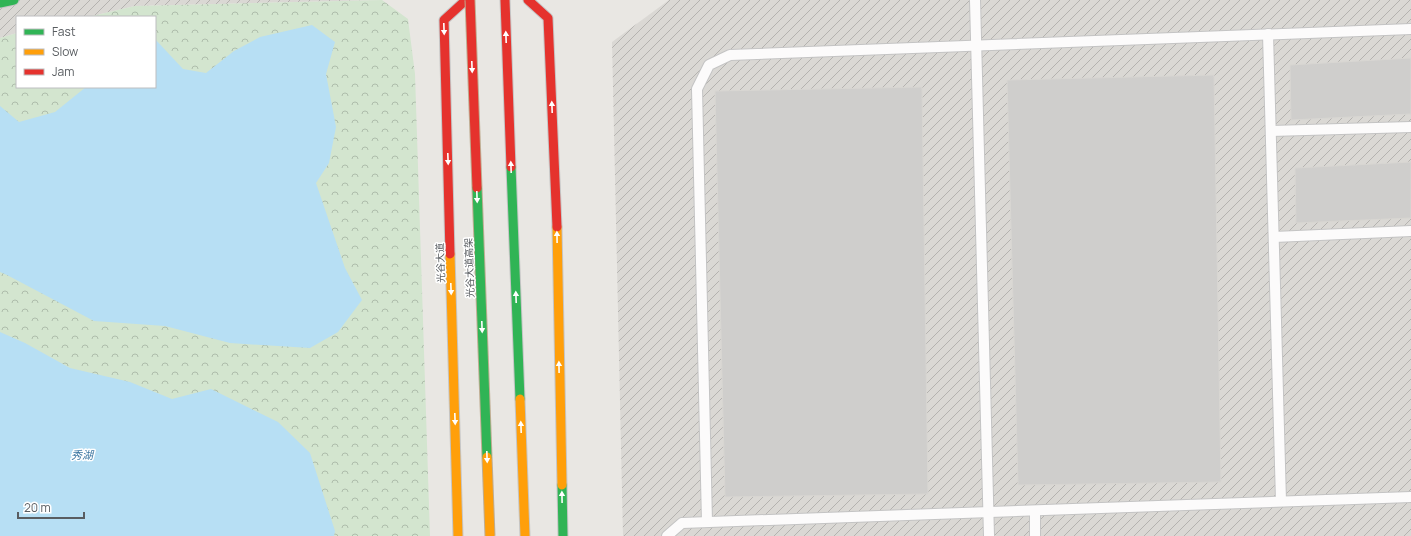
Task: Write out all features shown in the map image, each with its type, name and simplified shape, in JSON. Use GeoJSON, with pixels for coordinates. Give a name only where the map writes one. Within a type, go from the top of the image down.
{"type":"FeatureCollection","features":[{"type":"Feature","properties":{"kind":"main road"},"geometry":{"type":"LineString","coordinates":[[0,3],[14,0]]}},
{"type":"Feature","properties":{"kind":"main road","name":"光谷大道"},"geometry":{"type":"LineString","coordinates":[[458,536],[444,20],[466,0]]}},
{"type":"Feature","properties":{"kind":"main road","name":"光谷大道高架"},"geometry":{"type":"LineString","coordinates":[[470,0],[490,536]]}},
{"type":"Feature","properties":{"kind":"main road"},"geometry":{"type":"LineString","coordinates":[[505,0],[525,536]]}},
{"type":"Feature","properties":{"kind":"main road"},"geometry":{"type":"LineString","coordinates":[[528,0],[548,18],[557,226],[563,536]]}},
{"type":"Feature","properties":{"kind":"lane"},"geometry":{"type":"LineString","coordinates":[[975,0],[990,536]]}},
{"type":"Feature","properties":{"kind":"lane"},"geometry":{"type":"LineString","coordinates":[[707,522],[697,89],[709,65],[730,55],[1411,29]]}},
{"type":"Feature","properties":{"kind":"lane"},"geometry":{"type":"LineString","coordinates":[[1268,34],[1281,501]]}},
{"type":"Feature","properties":{"kind":"lane"},"geometry":{"type":"LineString","coordinates":[[1271,131],[1411,127]]}},
{"type":"Feature","properties":{"kind":"lane"},"geometry":{"type":"LineString","coordinates":[[1274,237],[1411,231]]}},
{"type":"Feature","properties":{"kind":"lane"},"geometry":{"type":"LineString","coordinates":[[667,536],[682,523],[1411,497]]}},
{"type":"Feature","properties":{"kind":"lane"},"geometry":{"type":"LineString","coordinates":[[1035,511],[1035,536]]}},
{"type":"Feature","properties":{"kind":"shaded area"},"geometry":{"type":"Polygon","coordinates":[[[0,0],[377,0],[135,6],[92,16],[16,16],[16,33],[0,38],[0,0]]]}},
{"type":"Feature","properties":{"kind":"shaded area"},"geometry":{"type":"Polygon","coordinates":[[[669,0],[1411,0],[1411,536],[623,536],[612,42],[669,0]]]}},
{"type":"Feature","properties":{"kind":"green space"},"geometry":{"type":"Polygon","coordinates":[[[382,0],[408,19],[415,74],[430,536],[0,536],[0,38],[16,33],[16,88],[156,88],[156,16],[92,16],[135,6],[382,0]]]}},
{"type":"Feature","properties":{"kind":"water"},"geometry":{"type":"Polygon","coordinates":[[[312,25],[335,42],[326,74],[336,127],[329,163],[316,183],[345,268],[362,300],[338,332],[310,348],[230,343],[165,326],[94,321],[0,272],[0,106],[19,122],[55,112],[85,88],[156,88],[156,40],[183,69],[206,73],[234,51],[260,37],[312,25]]]}},
{"type":"Feature","properties":{"kind":"water","name":"秀湖"},"geometry":{"type":"Polygon","coordinates":[[[0,332],[25,343],[70,368],[130,382],[172,399],[211,389],[278,422],[310,453],[335,531],[334,536],[0,536],[0,332]]]}},
{"type":"Feature","properties":{"kind":"building"},"geometry":{"type":"Polygon","coordinates":[[[1411,58],[1411,114],[1291,120],[1290,65],[1411,58]]]}},
{"type":"Feature","properties":{"kind":"building"},"geometry":{"type":"Polygon","coordinates":[[[1214,75],[1221,482],[1018,485],[1007,80],[1214,75]]]}},
{"type":"Feature","properties":{"kind":"building"},"geometry":{"type":"Polygon","coordinates":[[[922,87],[928,494],[725,497],[715,91],[922,87]]]}},
{"type":"Feature","properties":{"kind":"building"},"geometry":{"type":"Polygon","coordinates":[[[1411,162],[1411,218],[1296,223],[1295,168],[1411,162]]]}},
{"type":"Feature","properties":{"kind":"traffic: fast"},"geometry":{"type":"LineString","coordinates":[[0,3],[14,0]]}},
{"type":"Feature","properties":{"kind":"traffic: fast"},"geometry":{"type":"LineString","coordinates":[[511,167],[520,399]]}},
{"type":"Feature","properties":{"kind":"traffic: fast"},"geometry":{"type":"LineString","coordinates":[[477,188],[487,457]]}},
{"type":"Feature","properties":{"kind":"traffic: fast"},"geometry":{"type":"LineString","coordinates":[[562,485],[563,536]]}},
{"type":"Feature","properties":{"kind":"traffic: slow"},"geometry":{"type":"LineString","coordinates":[[557,227],[562,485]]}},
{"type":"Feature","properties":{"kind":"traffic: slow"},"geometry":{"type":"LineString","coordinates":[[450,254],[458,536]]}},
{"type":"Feature","properties":{"kind":"traffic: slow"},"geometry":{"type":"LineString","coordinates":[[520,399],[525,536]]}},
{"type":"Feature","properties":{"kind":"traffic: slow"},"geometry":{"type":"LineString","coordinates":[[487,457],[490,536]]}},
{"type":"Feature","properties":{"kind":"traffic: jam"},"geometry":{"type":"LineString","coordinates":[[450,254],[444,20],[466,0]]}},
{"type":"Feature","properties":{"kind":"traffic: jam"},"geometry":{"type":"LineString","coordinates":[[470,0],[477,188]]}},
{"type":"Feature","properties":{"kind":"traffic: jam"},"geometry":{"type":"LineString","coordinates":[[505,0],[511,167]]}},
{"type":"Feature","properties":{"kind":"traffic: jam"},"geometry":{"type":"LineString","coordinates":[[528,0],[548,18],[557,227]]}}]}
